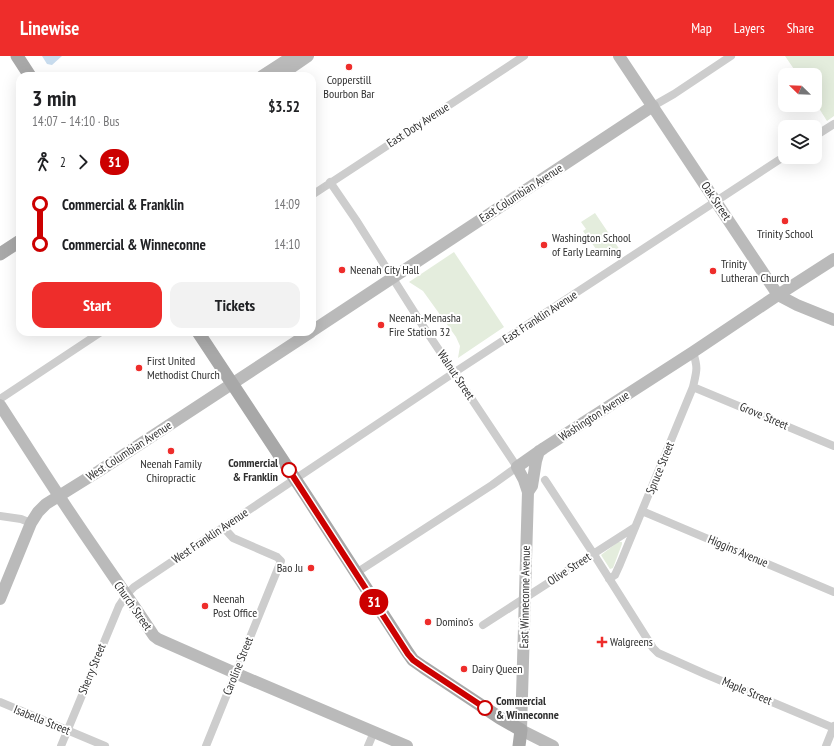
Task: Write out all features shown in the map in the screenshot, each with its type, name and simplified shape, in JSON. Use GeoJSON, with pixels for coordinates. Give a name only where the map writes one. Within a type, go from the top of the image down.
{"type":"FeatureCollection","features":[{"type":"Feature","properties":{"kind":"main road"},"geometry":{"type":"LineString","coordinates":[[17,56],[27,72]]}},
{"type":"Feature","properties":{"kind":"main road"},"geometry":{"type":"LineString","coordinates":[[268,72],[293,56]]}},
{"type":"Feature","properties":{"kind":"main road"},"geometry":{"type":"LineString","coordinates":[[285,72],[308,56]]}},
{"type":"Feature","properties":{"kind":"main road","name":"Oak Street"},"geometry":{"type":"LineString","coordinates":[[619,56],[778,295],[797,305],[834,320]]}},
{"type":"Feature","properties":{"kind":"main road","name":"East Columbian Avenue"},"geometry":{"type":"LineString","coordinates":[[316,329],[652,106]]}},
{"type":"Feature","properties":{"kind":"main road"},"geometry":{"type":"LineString","coordinates":[[0,254],[16,244]]}},
{"type":"Feature","properties":{"kind":"main road","name":"Washington Avenue"},"geometry":{"type":"LineString","coordinates":[[517,466],[834,259]]}},
{"type":"Feature","properties":{"kind":"main road"},"geometry":{"type":"LineString","coordinates":[[201,336],[413,660],[500,718],[553,746]]}},
{"type":"Feature","properties":{"kind":"main road","name":"East Columbian Avenue"},"geometry":{"type":"LineString","coordinates":[[232,383],[305,336]]}},
{"type":"Feature","properties":{"kind":"main road","name":"West Columbian Avenue"},"geometry":{"type":"LineString","coordinates":[[0,599],[31,523],[41,508],[232,383]]}},
{"type":"Feature","properties":{"kind":"main road","name":"Church Street"},"geometry":{"type":"LineString","coordinates":[[0,405],[59,497],[114,578],[127,594],[154,636],[235,673],[407,746]]}},
{"type":"Feature","properties":{"kind":"main road"},"geometry":{"type":"LineString","coordinates":[[528,492],[532,486],[539,451]]}},
{"type":"Feature","properties":{"kind":"main road","name":"East Winneconne Avenue"},"geometry":{"type":"LineString","coordinates":[[517,466],[528,492],[521,730]]}},
{"type":"Feature","properties":{"kind":"main road"},"geometry":{"type":"LineString","coordinates":[[519,746],[521,730]]}},
{"type":"Feature","properties":{"kind":"street","name":"East Doty Avenue"},"geometry":{"type":"LineString","coordinates":[[316,192],[524,56]]}},
{"type":"Feature","properties":{"kind":"street","name":"East Columbian Avenue"},"geometry":{"type":"LineString","coordinates":[[652,106],[674,94],[731,56]]}},
{"type":"Feature","properties":{"kind":"street"},"geometry":{"type":"LineString","coordinates":[[822,132],[834,124]]}},
{"type":"Feature","properties":{"kind":"street","name":"East Franklin Avenue"},"geometry":{"type":"LineString","coordinates":[[295,479],[455,372],[778,161]]}},
{"type":"Feature","properties":{"kind":"street","name":"Walnut Street"},"geometry":{"type":"LineString","coordinates":[[330,182],[517,466]]}},
{"type":"Feature","properties":{"kind":"street"},"geometry":{"type":"LineString","coordinates":[[0,399],[95,336]]}},
{"type":"Feature","properties":{"kind":"street","name":"Spruce Street"},"geometry":{"type":"LineString","coordinates":[[609,579],[615,575],[693,387],[697,365],[693,352]]}},
{"type":"Feature","properties":{"kind":"street","name":"Grove Street"},"geometry":{"type":"LineString","coordinates":[[693,387],[834,446]]}},
{"type":"Feature","properties":{"kind":"street","name":"Washington Avenue"},"geometry":{"type":"LineString","coordinates":[[356,573],[492,485],[517,466]]}},
{"type":"Feature","properties":{"kind":"street","name":"West Franklin Avenue"},"geometry":{"type":"LineString","coordinates":[[127,594],[143,581],[295,479]]}},
{"type":"Feature","properties":{"kind":"street"},"geometry":{"type":"LineString","coordinates":[[545,480],[609,579]]}},
{"type":"Feature","properties":{"kind":"street","name":"Higgins Avenue"},"geometry":{"type":"LineString","coordinates":[[642,511],[834,592]]}},
{"type":"Feature","properties":{"kind":"street"},"geometry":{"type":"LineString","coordinates":[[0,516],[21,519],[31,523]]}},
{"type":"Feature","properties":{"kind":"street","name":"Caroline Street"},"geometry":{"type":"LineString","coordinates":[[206,746],[282,561],[277,557],[234,538],[224,527]]}},
{"type":"Feature","properties":{"kind":"street","name":"Olive Street"},"geometry":{"type":"LineString","coordinates":[[483,625],[635,527]]}},
{"type":"Feature","properties":{"kind":"street","name":"Maple Street"},"geometry":{"type":"LineString","coordinates":[[609,579],[653,648],[660,655],[834,727]]}},
{"type":"Feature","properties":{"kind":"street","name":"Sherry Street"},"geometry":{"type":"LineString","coordinates":[[61,746],[119,606],[127,594]]}},
{"type":"Feature","properties":{"kind":"street","name":"Isabella Street"},"geometry":{"type":"LineString","coordinates":[[0,702],[105,746]]}},
{"type":"Feature","properties":{"kind":"street"},"geometry":{"type":"LineString","coordinates":[[826,746],[834,727]]}},
{"type":"Feature","properties":{"kind":"street"},"geometry":{"type":"LineString","coordinates":[[368,746],[374,732]]}},
{"type":"Feature","properties":{"kind":"green space"},"geometry":{"type":"Polygon","coordinates":[[[785,56],[834,56],[834,116],[827,121],[821,112],[822,68],[793,68],[785,56]]]}},
{"type":"Feature","properties":{"kind":"green space"},"geometry":{"type":"Polygon","coordinates":[[[595,213],[620,250],[608,258],[595,250],[596,249],[583,231],[586,229],[581,222],[595,213]]]}},
{"type":"Feature","properties":{"kind":"green space"},"geometry":{"type":"Polygon","coordinates":[[[454,252],[504,327],[458,358],[460,346],[456,337],[423,291],[409,282],[454,252]]]}},
{"type":"Feature","properties":{"kind":"green space"},"geometry":{"type":"Polygon","coordinates":[[[618,542],[622,542],[622,544],[613,568],[610,569],[601,555],[618,542]]]}},
{"type":"Feature","properties":{"kind":"water"},"geometry":{"type":"Polygon","coordinates":[[[42,56],[62,56],[52,65],[47,64],[42,56]]]}},
{"type":"Feature","properties":{"kind":"bus line","name":"31"},"geometry":{"type":"LineString","coordinates":[[289,470],[408,654],[413,660],[485,708]]}},
{"type":"Feature","properties":{"kind":"place","name":"Copperstill Bourbon Bar"},"geometry":{"type":"Point","coordinates":[349,67]}},
{"type":"Feature","properties":{"kind":"place","name":"Trinity School"},"geometry":{"type":"Point","coordinates":[785,221]}},
{"type":"Feature","properties":{"kind":"place","name":"Washington School of Early Learning"},"geometry":{"type":"Point","coordinates":[544,245]}},
{"type":"Feature","properties":{"kind":"place","name":"Neenah City Hall"},"geometry":{"type":"Point","coordinates":[342,270]}},
{"type":"Feature","properties":{"kind":"place","name":"Trinity Lutheran Church"},"geometry":{"type":"Point","coordinates":[713,271]}},
{"type":"Feature","properties":{"kind":"place","name":"Neenah-Menasha Fire Station 32"},"geometry":{"type":"Point","coordinates":[381,325]}},
{"type":"Feature","properties":{"kind":"place","name":"First United Methodist Church"},"geometry":{"type":"Point","coordinates":[139,368]}},
{"type":"Feature","properties":{"kind":"place","name":"Neenah Family Chiropractic"},"geometry":{"type":"Point","coordinates":[171,451]}},
{"type":"Feature","properties":{"kind":"place","name":"Commercial & Franklin"},"geometry":{"type":"Point","coordinates":[289,470]}},
{"type":"Feature","properties":{"kind":"place","name":"Bao Ju"},"geometry":{"type":"Point","coordinates":[311,568]}},
{"type":"Feature","properties":{"kind":"place","name":"Neenah Post Office"},"geometry":{"type":"Point","coordinates":[205,606]}},
{"type":"Feature","properties":{"kind":"place","name":"Domino's"},"geometry":{"type":"Point","coordinates":[428,622]}},
{"type":"Feature","properties":{"kind":"place","name":"Walgreens"},"geometry":{"type":"Point","coordinates":[602,642]}},
{"type":"Feature","properties":{"kind":"place","name":"Dairy Queen"},"geometry":{"type":"Point","coordinates":[464,669]}},
{"type":"Feature","properties":{"kind":"place","name":"Commercial & Winneconne"},"geometry":{"type":"Point","coordinates":[485,708]}}]}
